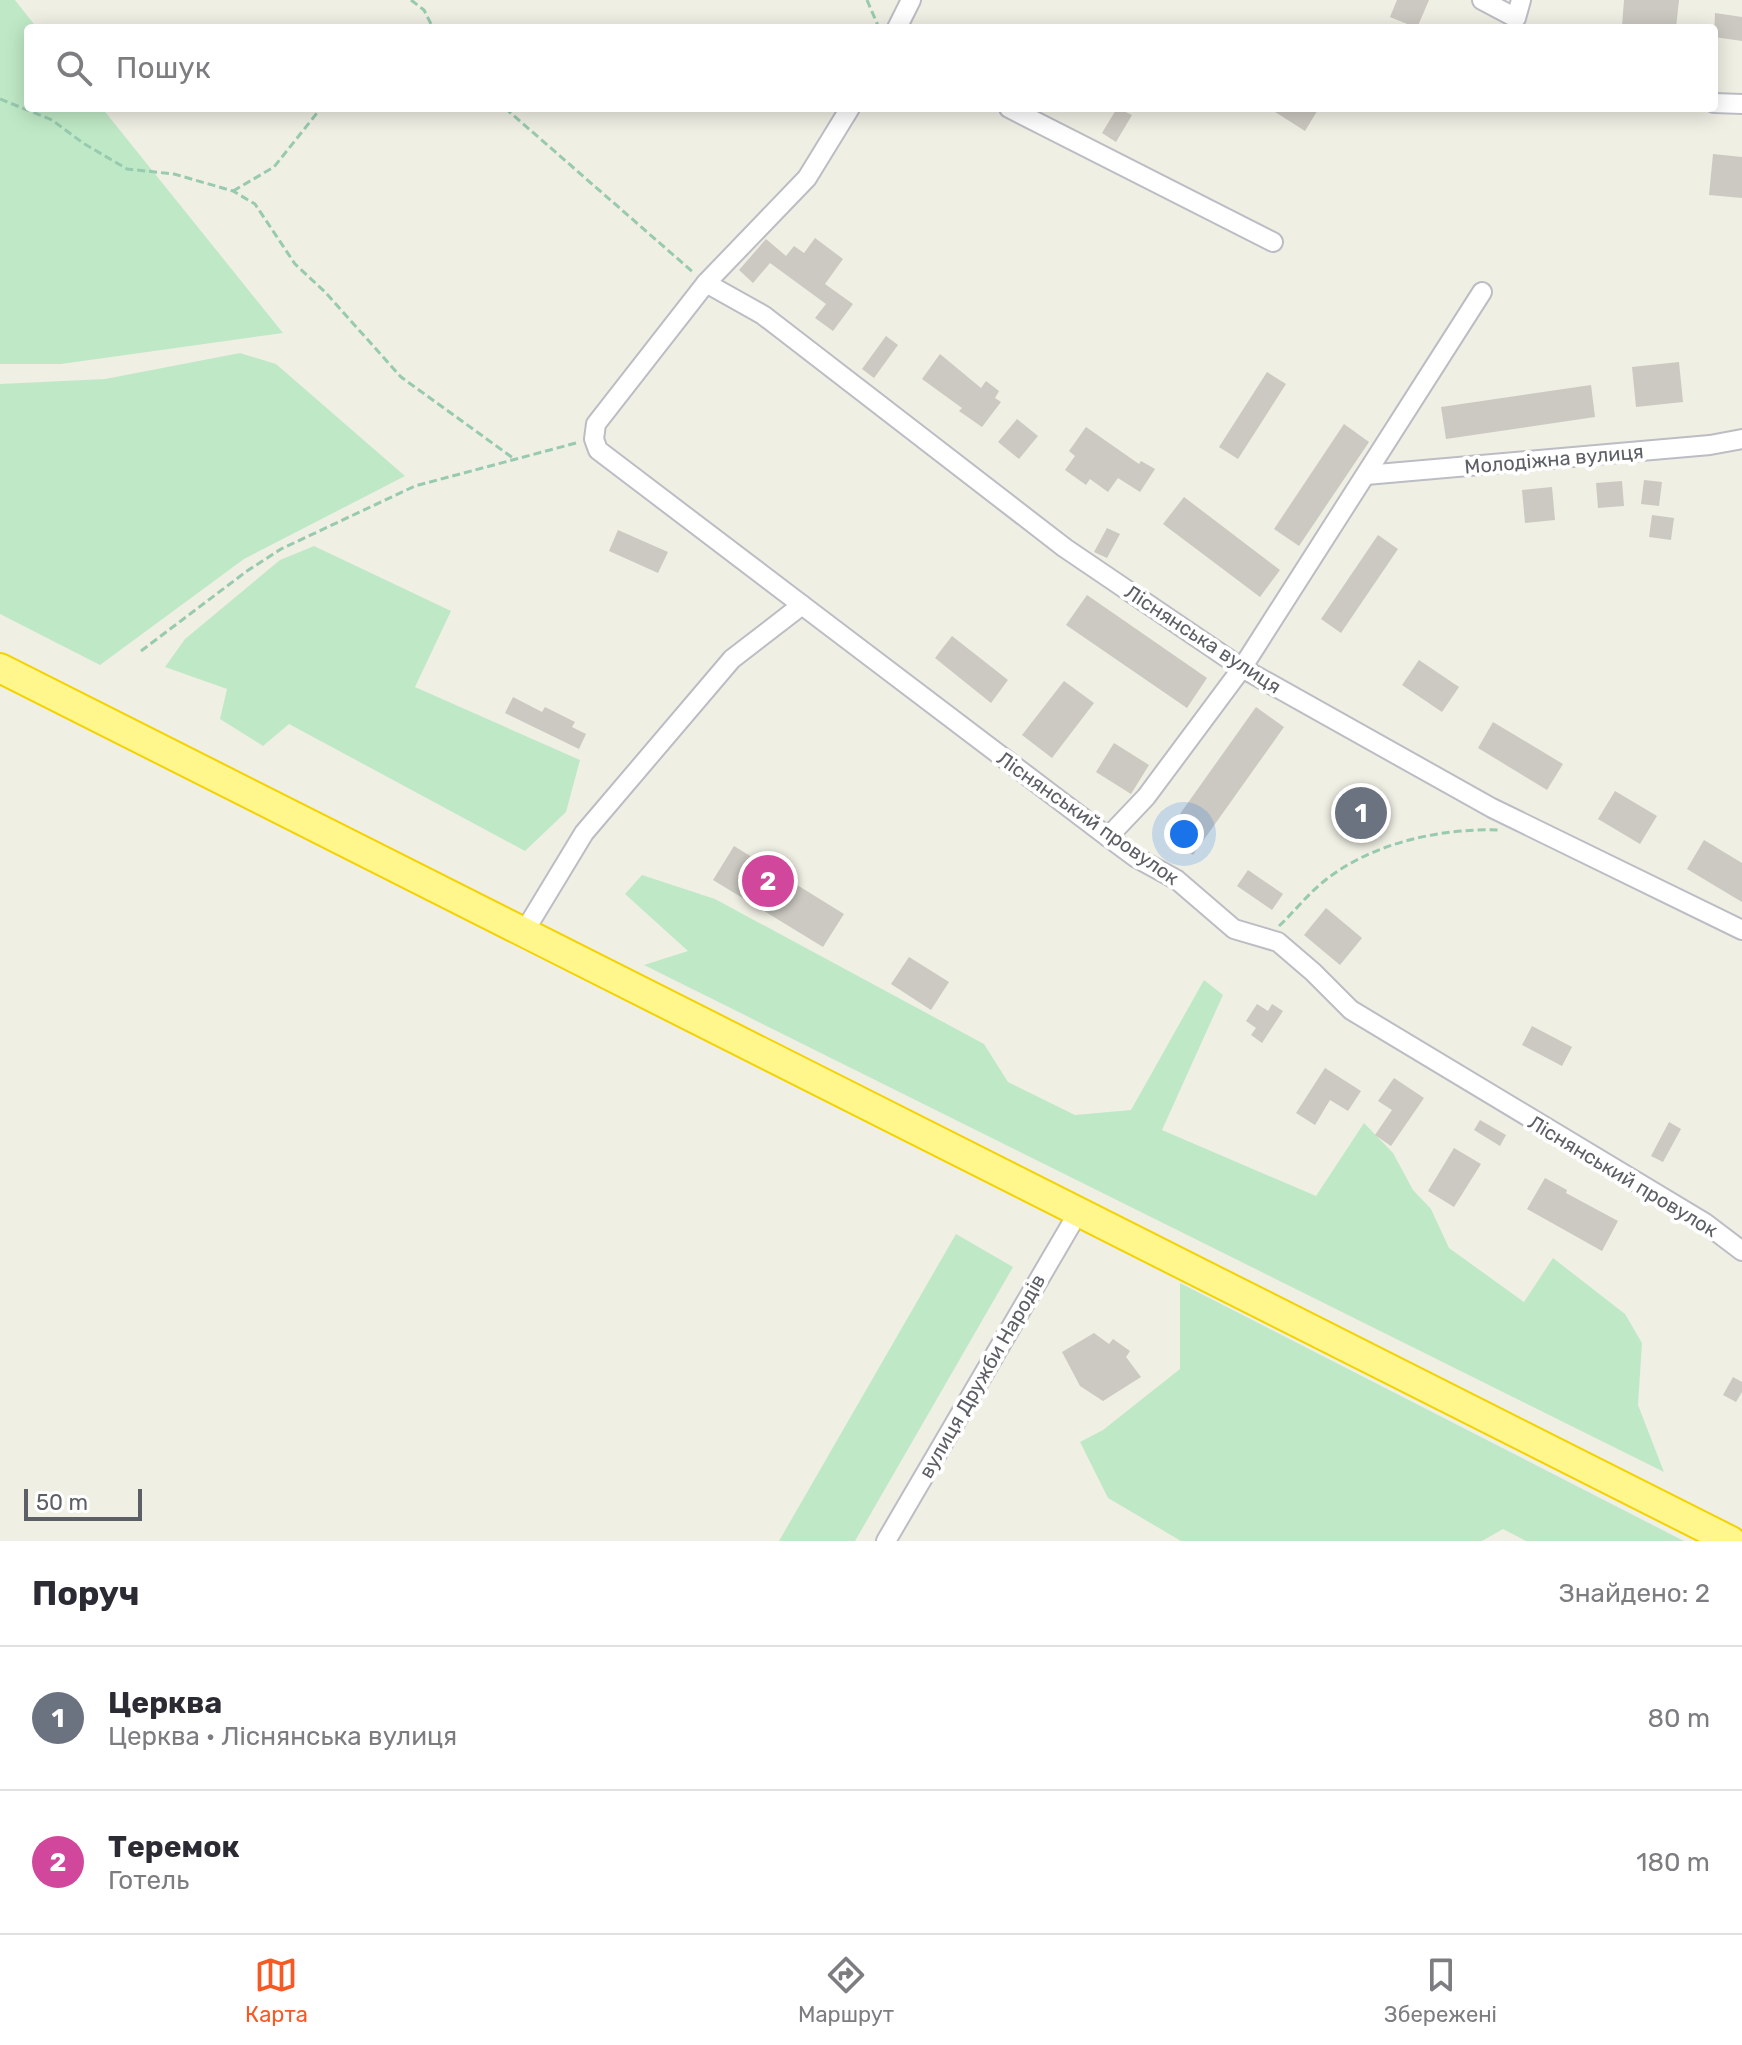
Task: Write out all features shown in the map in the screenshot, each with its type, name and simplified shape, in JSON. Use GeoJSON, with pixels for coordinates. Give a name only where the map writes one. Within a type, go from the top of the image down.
{"type":"FeatureCollection","features":[{"type":"Feature","properties":{"kind":"highway"},"geometry":{"type":"LineString","coordinates":[[0,668],[1731,1541]]}},
{"type":"Feature","properties":{"kind":"street"},"geometry":{"type":"LineString","coordinates":[[899,24],[911,0]]}},
{"type":"Feature","properties":{"kind":"street"},"geometry":{"type":"LineString","coordinates":[[1482,0],[1519,15]]}},
{"type":"Feature","properties":{"kind":"street"},"geometry":{"type":"LineString","coordinates":[[1718,103],[1742,104]]}},
{"type":"Feature","properties":{"kind":"street"},"geometry":{"type":"LineString","coordinates":[[594,439],[596,424],[706,283],[807,178],[848,112]]}},
{"type":"Feature","properties":{"kind":"street"},"geometry":{"type":"LineString","coordinates":[[1017,112],[1273,242]]}},
{"type":"Feature","properties":{"kind":"street","name":"Ліснянська вулиця"},"geometry":{"type":"LineString","coordinates":[[706,283],[763,315],[1065,548],[1242,668],[1492,808],[1742,930]]}},
{"type":"Feature","properties":{"kind":"street"},"geometry":{"type":"LineString","coordinates":[[1108,837],[1146,797],[1242,668],[1482,292]]}},
{"type":"Feature","properties":{"kind":"street","name":"Ліснянський провулок"},"geometry":{"type":"LineString","coordinates":[[594,439],[598,450],[1108,837],[1135,857],[1177,880],[1234,929],[1278,942],[1351,1010],[1375,1027],[1705,1223],[1742,1251]]}},
{"type":"Feature","properties":{"kind":"street","name":"Молодіжна вулиця"},"geometry":{"type":"LineString","coordinates":[[1366,475],[1710,445],[1742,439]]}},
{"type":"Feature","properties":{"kind":"street"},"geometry":{"type":"LineString","coordinates":[[524,932],[594,821],[732,659],[802,605]]}},
{"type":"Feature","properties":{"kind":"street","name":"вулиця Дружби Народів"},"geometry":{"type":"LineString","coordinates":[[886,1541],[1079,1211]]}},
{"type":"Feature","properties":{"kind":"path"},"geometry":{"type":"LineString","coordinates":[[411,0],[424,10],[431,24]]}},
{"type":"Feature","properties":{"kind":"path"},"geometry":{"type":"LineString","coordinates":[[867,0],[877,24]]}},
{"type":"Feature","properties":{"kind":"path"},"geometry":{"type":"LineString","coordinates":[[0,99],[24,109]]}},
{"type":"Feature","properties":{"kind":"path"},"geometry":{"type":"LineString","coordinates":[[32,112],[52,120],[127,169],[174,174],[233,191],[255,204],[295,264],[325,292],[401,377],[513,458]]}},
{"type":"Feature","properties":{"kind":"path"},"geometry":{"type":"LineString","coordinates":[[233,191],[274,167],[318,112]]}},
{"type":"Feature","properties":{"kind":"path"},"geometry":{"type":"LineString","coordinates":[[510,112],[706,283]]}},
{"type":"Feature","properties":{"kind":"path"},"geometry":{"type":"LineString","coordinates":[[141,651],[281,549],[415,486],[594,439]]}},
{"type":"Feature","properties":{"kind":"path"},"geometry":{"type":"LineString","coordinates":[[1265,938],[1321,883],[1341,869],[1394,845],[1429,834],[1463,829],[1503,831]]}},
{"type":"Feature","properties":{"kind":"green space"},"geometry":{"type":"Polygon","coordinates":[[[0,0],[15,0],[34,24],[24,24],[24,112],[105,112],[283,333],[61,364],[0,364],[0,0]]]}},
{"type":"Feature","properties":{"kind":"green space"},"geometry":{"type":"Polygon","coordinates":[[[240,353],[276,364],[405,476],[244,559],[100,665],[0,614],[0,384],[105,379],[240,353]]]}},
{"type":"Feature","properties":{"kind":"green space"},"geometry":{"type":"Polygon","coordinates":[[[314,546],[451,611],[415,687],[580,760],[566,812],[525,851],[289,724],[263,746],[220,719],[227,689],[165,667],[185,639],[280,560],[314,546]]]}},
{"type":"Feature","properties":{"kind":"green space"},"geometry":{"type":"Polygon","coordinates":[[[642,875],[715,899],[984,1044],[1008,1082],[1075,1115],[1131,1110],[1204,980],[1223,995],[1162,1130],[1316,1196],[1364,1123],[1393,1153],[1413,1190],[1431,1209],[1449,1248],[1524,1302],[1553,1258],[1625,1314],[1642,1343],[1638,1405],[1664,1472],[644,965],[688,951],[625,894],[642,875]]]}},
{"type":"Feature","properties":{"kind":"green space"},"geometry":{"type":"Polygon","coordinates":[[[956,1234],[1013,1267],[855,1541],[779,1541],[956,1234]]]}},
{"type":"Feature","properties":{"kind":"green space"},"geometry":{"type":"Polygon","coordinates":[[[1180,1283],[1684,1541],[1526,1541],[1503,1529],[1482,1541],[1181,1541],[1108,1498],[1080,1442],[1103,1430],[1180,1369],[1180,1283]]]}},
{"type":"Feature","properties":{"kind":"building"},"geometry":{"type":"Polygon","coordinates":[[[1397,0],[1429,0],[1419,24],[1407,24],[1390,17],[1397,0]]]}},
{"type":"Feature","properties":{"kind":"building"},"geometry":{"type":"Polygon","coordinates":[[[1624,0],[1679,0],[1676,24],[1622,24],[1624,0]]]}},
{"type":"Feature","properties":{"kind":"building"},"geometry":{"type":"Polygon","coordinates":[[[1715,13],[1742,17],[1742,41],[1718,38],[1718,24],[1715,24],[1715,13]]]}},
{"type":"Feature","properties":{"kind":"building"},"geometry":{"type":"Polygon","coordinates":[[[1115,112],[1132,115],[1116,142],[1102,133],[1115,112]]]}},
{"type":"Feature","properties":{"kind":"building"},"geometry":{"type":"Polygon","coordinates":[[[1275,112],[1317,112],[1305,131],[1275,112]]]}},
{"type":"Feature","properties":{"kind":"building"},"geometry":{"type":"Polygon","coordinates":[[[1713,154],[1742,157],[1742,198],[1709,195],[1713,154]]]}},
{"type":"Feature","properties":{"kind":"building"},"geometry":{"type":"Polygon","coordinates":[[[815,238],[843,259],[825,284],[853,304],[833,331],[815,318],[826,304],[770,263],[753,283],[739,270],[766,239],[786,256],[794,246],[804,253],[815,238]]]}},
{"type":"Feature","properties":{"kind":"building"},"geometry":{"type":"Polygon","coordinates":[[[886,336],[898,345],[874,378],[862,369],[886,336]]]}},
{"type":"Feature","properties":{"kind":"building"},"geometry":{"type":"Polygon","coordinates":[[[940,354],[981,388],[986,381],[999,391],[995,398],[1001,402],[982,427],[922,379],[940,354]]]}},
{"type":"Feature","properties":{"kind":"building"},"geometry":{"type":"Polygon","coordinates":[[[1679,362],[1683,402],[1636,407],[1632,367],[1679,362]]]}},
{"type":"Feature","properties":{"kind":"building"},"geometry":{"type":"Polygon","coordinates":[[[1267,372],[1286,384],[1238,459],[1219,447],[1267,372]]]}},
{"type":"Feature","properties":{"kind":"building"},"geometry":{"type":"Polygon","coordinates":[[[1591,385],[1595,417],[1446,439],[1441,407],[1591,385]]]}},
{"type":"Feature","properties":{"kind":"building"},"geometry":{"type":"Polygon","coordinates":[[[1017,419],[1038,436],[1019,459],[998,442],[1017,419]]]}},
{"type":"Feature","properties":{"kind":"building"},"geometry":{"type":"Polygon","coordinates":[[[1344,424],[1369,442],[1299,546],[1274,529],[1344,424]]]}},
{"type":"Feature","properties":{"kind":"building"},"geometry":{"type":"Polygon","coordinates":[[[1086,427],[1139,464],[1141,461],[1155,469],[1140,492],[1118,478],[1108,492],[1090,479],[1086,485],[1065,470],[1075,456],[1069,451],[1086,427]]]}},
{"type":"Feature","properties":{"kind":"building"},"geometry":{"type":"Polygon","coordinates":[[[1644,480],[1662,482],[1659,506],[1641,504],[1644,480]]]}},
{"type":"Feature","properties":{"kind":"building"},"geometry":{"type":"Polygon","coordinates":[[[1622,481],[1624,506],[1598,508],[1596,483],[1622,481]]]}},
{"type":"Feature","properties":{"kind":"building"},"geometry":{"type":"Polygon","coordinates":[[[1552,487],[1555,520],[1525,523],[1522,490],[1552,487]]]}},
{"type":"Feature","properties":{"kind":"building"},"geometry":{"type":"Polygon","coordinates":[[[1184,497],[1280,570],[1260,597],[1163,524],[1184,497]]]}},
{"type":"Feature","properties":{"kind":"building"},"geometry":{"type":"Polygon","coordinates":[[[1652,515],[1674,518],[1671,540],[1649,537],[1652,515]]]}},
{"type":"Feature","properties":{"kind":"building"},"geometry":{"type":"Polygon","coordinates":[[[1107,528],[1120,534],[1107,558],[1094,552],[1107,528]]]}},
{"type":"Feature","properties":{"kind":"building"},"geometry":{"type":"Polygon","coordinates":[[[618,530],[668,552],[658,573],[609,551],[618,530]]]}},
{"type":"Feature","properties":{"kind":"building"},"geometry":{"type":"Polygon","coordinates":[[[1378,535],[1398,549],[1341,633],[1321,619],[1378,535]]]}},
{"type":"Feature","properties":{"kind":"building"},"geometry":{"type":"Polygon","coordinates":[[[1087,595],[1207,678],[1187,708],[1066,625],[1087,595]]]}},
{"type":"Feature","properties":{"kind":"building"},"geometry":{"type":"Polygon","coordinates":[[[952,636],[1008,680],[991,703],[935,658],[952,636]]]}},
{"type":"Feature","properties":{"kind":"building"},"geometry":{"type":"Polygon","coordinates":[[[1419,660],[1459,687],[1442,712],[1402,685],[1419,660]]]}},
{"type":"Feature","properties":{"kind":"building"},"geometry":{"type":"Polygon","coordinates":[[[1064,681],[1094,703],[1052,758],[1022,735],[1064,681]]]}},
{"type":"Feature","properties":{"kind":"building"},"geometry":{"type":"Polygon","coordinates":[[[513,697],[542,712],[545,707],[575,722],[572,727],[586,734],[579,749],[505,713],[513,697]]]}},
{"type":"Feature","properties":{"kind":"building"},"geometry":{"type":"Polygon","coordinates":[[[1256,707],[1284,727],[1193,855],[1165,835],[1256,707]]]}},
{"type":"Feature","properties":{"kind":"building"},"geometry":{"type":"Polygon","coordinates":[[[1493,722],[1563,764],[1547,790],[1478,748],[1493,722]]]}},
{"type":"Feature","properties":{"kind":"building"},"geometry":{"type":"Polygon","coordinates":[[[1114,743],[1149,765],[1131,794],[1096,772],[1114,743]]]}},
{"type":"Feature","properties":{"kind":"building"},"geometry":{"type":"Polygon","coordinates":[[[1377,789],[1376,806],[1358,832],[1344,823],[1360,795],[1363,798],[1377,789]]]}},
{"type":"Feature","properties":{"kind":"building"},"geometry":{"type":"Polygon","coordinates":[[[1615,791],[1657,816],[1640,844],[1598,819],[1615,791]]]}},
{"type":"Feature","properties":{"kind":"building"},"geometry":{"type":"Polygon","coordinates":[[[1704,840],[1742,863],[1742,902],[1687,869],[1704,840]]]}},
{"type":"Feature","properties":{"kind":"building"},"geometry":{"type":"Polygon","coordinates":[[[734,846],[844,914],[823,947],[713,880],[734,846]]]}},
{"type":"Feature","properties":{"kind":"building"},"geometry":{"type":"Polygon","coordinates":[[[1248,870],[1283,894],[1272,910],[1237,886],[1248,870]]]}},
{"type":"Feature","properties":{"kind":"building"},"geometry":{"type":"Polygon","coordinates":[[[1326,908],[1362,938],[1340,965],[1304,935],[1326,908]]]}},
{"type":"Feature","properties":{"kind":"building"},"geometry":{"type":"Polygon","coordinates":[[[909,957],[949,982],[931,1010],[891,984],[909,957]]]}},
{"type":"Feature","properties":{"kind":"building"},"geometry":{"type":"Polygon","coordinates":[[[1257,1004],[1268,1011],[1272,1004],[1283,1011],[1262,1043],[1251,1035],[1256,1028],[1246,1021],[1257,1004]]]}},
{"type":"Feature","properties":{"kind":"building"},"geometry":{"type":"Polygon","coordinates":[[[1532,1026],[1572,1047],[1562,1066],[1522,1045],[1532,1026]]]}},
{"type":"Feature","properties":{"kind":"building"},"geometry":{"type":"Polygon","coordinates":[[[1325,1068],[1361,1091],[1348,1111],[1330,1100],[1315,1125],[1296,1113],[1325,1068]]]}},
{"type":"Feature","properties":{"kind":"building"},"geometry":{"type":"Polygon","coordinates":[[[1394,1078],[1424,1098],[1391,1146],[1375,1135],[1392,1110],[1378,1101],[1394,1078]]]}},
{"type":"Feature","properties":{"kind":"building"},"geometry":{"type":"Polygon","coordinates":[[[1480,1120],[1506,1135],[1500,1146],[1474,1130],[1480,1120]]]}},
{"type":"Feature","properties":{"kind":"building"},"geometry":{"type":"Polygon","coordinates":[[[1669,1122],[1681,1129],[1663,1162],[1651,1156],[1669,1122]]]}},
{"type":"Feature","properties":{"kind":"building"},"geometry":{"type":"Polygon","coordinates":[[[1454,1148],[1481,1164],[1454,1207],[1428,1191],[1454,1148]]]}},
{"type":"Feature","properties":{"kind":"building"},"geometry":{"type":"Polygon","coordinates":[[[1545,1178],[1618,1221],[1602,1251],[1527,1209],[1545,1178]]]}},
{"type":"Feature","properties":{"kind":"building"},"geometry":{"type":"Polygon","coordinates":[[[1094,1333],[1109,1344],[1113,1339],[1130,1351],[1126,1357],[1141,1377],[1103,1401],[1080,1386],[1062,1352],[1094,1333]]]}},
{"type":"Feature","properties":{"kind":"building"},"geometry":{"type":"Polygon","coordinates":[[[1733,1377],[1742,1382],[1742,1392],[1736,1402],[1723,1395],[1733,1377]]]}},
{"type":"Feature","properties":{"kind":"place","name":"Церква"},"geometry":{"type":"Point","coordinates":[1361,813]}},
{"type":"Feature","properties":{"kind":"place","name":"Теремок"},"geometry":{"type":"Point","coordinates":[768,881]}}]}
